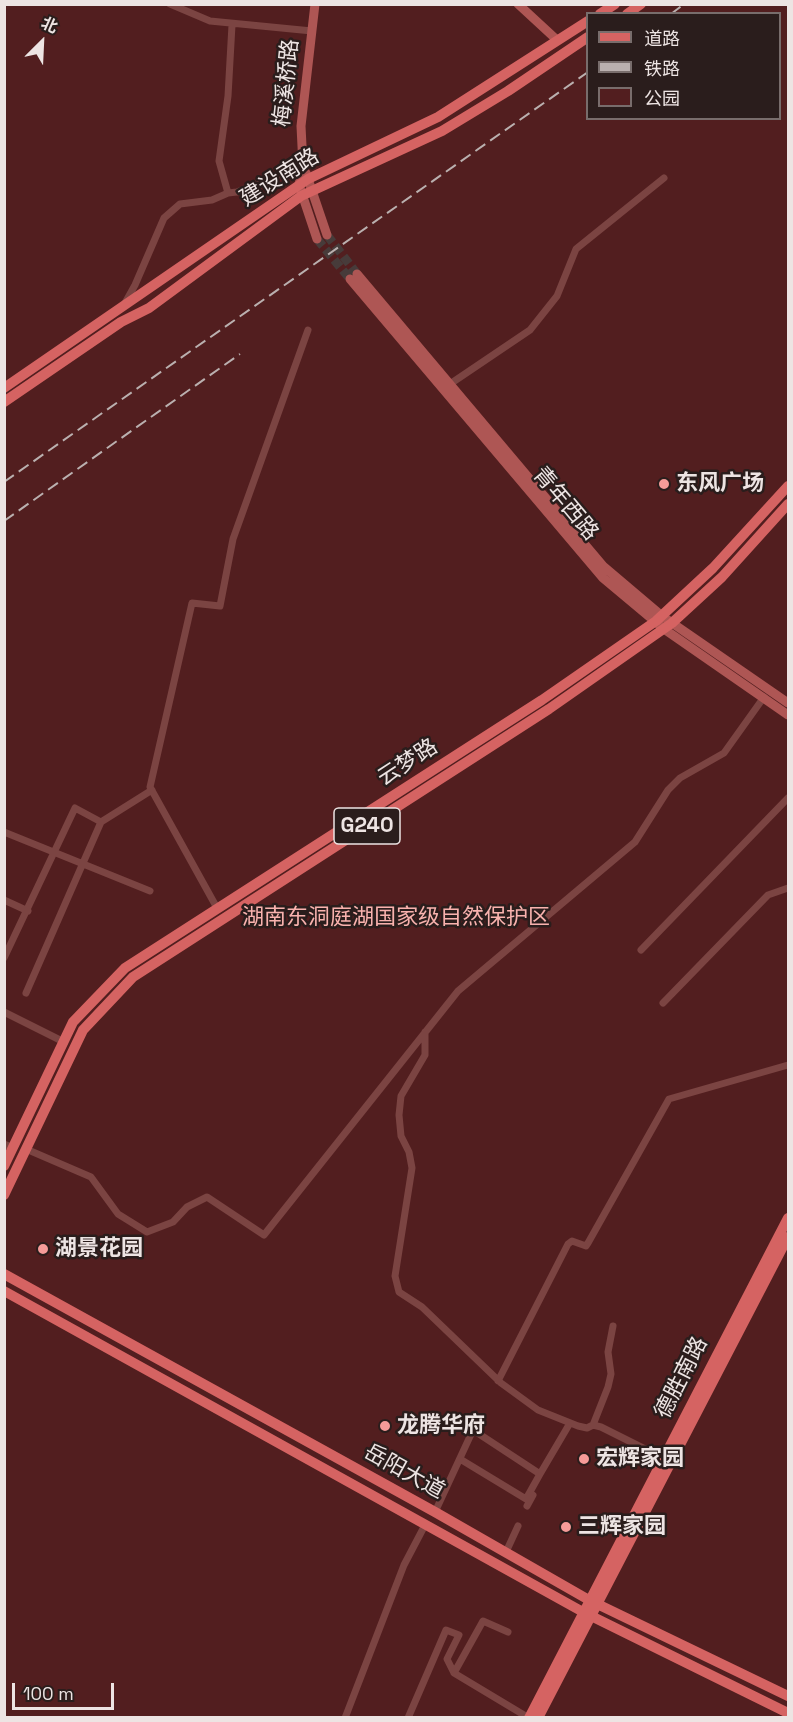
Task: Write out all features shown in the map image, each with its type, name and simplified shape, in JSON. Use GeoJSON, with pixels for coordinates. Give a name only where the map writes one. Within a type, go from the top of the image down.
{"type":"FeatureCollection","features":[{"type":"Feature","properties":{"kind":"main road","name":"梅溪桥路"},"geometry":{"type":"LineString","coordinates":[[304,188],[301,126],[315,4]]}},
{"type":"Feature","properties":{"kind":"main road"},"geometry":{"type":"LineString","coordinates":[[518,4],[557,40]]}},
{"type":"Feature","properties":{"kind":"main road","name":"建设南路"},"geometry":{"type":"LineString","coordinates":[[4,388],[304,188],[438,117],[586,22]]}},
{"type":"Feature","properties":{"kind":"main road","name":"建设南路"},"geometry":{"type":"LineString","coordinates":[[4,402],[121,322],[149,308],[304,188],[442,131],[508,91],[586,38]]}},
{"type":"Feature","properties":{"kind":"main road"},"geometry":{"type":"LineString","coordinates":[[304,188],[327,235]]}},
{"type":"Feature","properties":{"kind":"main road"},"geometry":{"type":"LineString","coordinates":[[304,188],[317,239]]}},
{"type":"Feature","properties":{"kind":"main road","name":"青年西路"},"geometry":{"type":"LineString","coordinates":[[789,704],[664,622],[603,566],[450,384],[353,276],[603,578],[789,715]]}},
{"type":"Feature","properties":{"kind":"main road","name":"云梦路"},"geometry":{"type":"LineString","coordinates":[[4,1166],[9,1146],[73,1022],[125,968],[664,622],[789,486]]}},
{"type":"Feature","properties":{"kind":"main road","name":"G240"},"geometry":{"type":"LineString","coordinates":[[4,1195],[83,1029],[133,977],[549,709],[722,577],[789,504]]}},
{"type":"Feature","properties":{"kind":"main road","name":"德胜南路"},"geometry":{"type":"LineString","coordinates":[[538,1718],[663,1458],[789,1218]]}},
{"type":"Feature","properties":{"kind":"main road","name":"德胜南路"},"geometry":{"type":"LineString","coordinates":[[593,1602],[789,1237]]}},
{"type":"Feature","properties":{"kind":"main road","name":"岳阳大道"},"geometry":{"type":"LineString","coordinates":[[4,1274],[593,1602],[789,1696]]}},
{"type":"Feature","properties":{"kind":"main road","name":"岳阳大道"},"geometry":{"type":"LineString","coordinates":[[4,1291],[587,1614],[789,1713]]}},
{"type":"Feature","properties":{"kind":"main road","name":"德胜南路"},"geometry":{"type":"LineString","coordinates":[[529,1718],[587,1614]]}},
{"type":"Feature","properties":{"kind":"street"},"geometry":{"type":"LineString","coordinates":[[170,4],[210,21],[232,25],[312,31]]}},
{"type":"Feature","properties":{"kind":"street"},"geometry":{"type":"LineString","coordinates":[[228,193],[219,161],[228,96],[232,25]]}},
{"type":"Feature","properties":{"kind":"street"},"geometry":{"type":"LineString","coordinates":[[123,307],[164,218],[180,204],[212,200],[286,172]]}},
{"type":"Feature","properties":{"kind":"street"},"geometry":{"type":"LineString","coordinates":[[450,384],[530,330],[557,296],[576,249],[664,178]]}},
{"type":"Feature","properties":{"kind":"street"},"geometry":{"type":"LineString","coordinates":[[217,908],[150,787],[192,603],[220,606],[233,539],[308,330]]}},
{"type":"Feature","properties":{"kind":"street"},"geometry":{"type":"LineString","coordinates":[[26,1149],[91,1177],[118,1214],[147,1232],[173,1222],[188,1207],[207,1197],[264,1235],[467,981],[635,842],[668,790],[680,778],[724,753],[764,697]]}},
{"type":"Feature","properties":{"kind":"street"},"geometry":{"type":"LineString","coordinates":[[26,993],[101,822],[152,790]]}},
{"type":"Feature","properties":{"kind":"street"},"geometry":{"type":"LineString","coordinates":[[641,950],[789,798]]}},
{"type":"Feature","properties":{"kind":"street"},"geometry":{"type":"LineString","coordinates":[[4,958],[75,808],[101,822]]}},
{"type":"Feature","properties":{"kind":"street"},"geometry":{"type":"LineString","coordinates":[[4,832],[150,891]]}},
{"type":"Feature","properties":{"kind":"street"},"geometry":{"type":"LineString","coordinates":[[663,1003],[768,895],[789,888]]}},
{"type":"Feature","properties":{"kind":"street"},"geometry":{"type":"LineString","coordinates":[[4,900],[28,911]]}},
{"type":"Feature","properties":{"kind":"street"},"geometry":{"type":"LineString","coordinates":[[4,1012],[64,1042]]}},
{"type":"Feature","properties":{"kind":"street"},"geometry":{"type":"LineString","coordinates":[[424,1032],[426,1055],[401,1096],[400,1106],[399,1127],[411,1158],[412,1168],[395,1276],[399,1292],[422,1307],[498,1381],[538,1410],[587,1428],[593,1425],[608,1387],[611,1374],[608,1352],[613,1326]]}},
{"type":"Feature","properties":{"kind":"street"},"geometry":{"type":"LineString","coordinates":[[498,1381],[568,1245],[572,1241],[586,1246],[669,1099],[789,1065]]}},
{"type":"Feature","properties":{"kind":"street"},"geometry":{"type":"LineString","coordinates":[[460,1459],[526,1499],[570,1423]]}},
{"type":"Feature","properties":{"kind":"street"},"geometry":{"type":"LineString","coordinates":[[527,1506],[570,1423]]}},
{"type":"Feature","properties":{"kind":"street"},"geometry":{"type":"LineString","coordinates":[[593,1425],[663,1458]]}},
{"type":"Feature","properties":{"kind":"street"},"geometry":{"type":"LineString","coordinates":[[435,1512],[473,1430],[540,1474]]}},
{"type":"Feature","properties":{"kind":"street"},"geometry":{"type":"LineString","coordinates":[[345,1718],[404,1565],[425,1525]]}},
{"type":"Feature","properties":{"kind":"street"},"geometry":{"type":"LineString","coordinates":[[506,1552],[518,1526]]}},
{"type":"Feature","properties":{"kind":"street"},"geometry":{"type":"LineString","coordinates":[[454,1673],[483,1621],[508,1632]]}},
{"type":"Feature","properties":{"kind":"street"},"geometry":{"type":"LineString","coordinates":[[408,1718],[446,1630],[459,1635],[447,1659],[454,1673],[529,1718]]}},
{"type":"Feature","properties":{"kind":"green space","name":"湖南东洞庭湖国家级自然保护区"},"geometry":{"type":"Polygon","coordinates":[[[5,5],[788,5],[788,1717],[5,1718],[5,5]]]}},
{"type":"Feature","properties":{"kind":"tunnel"},"geometry":{"type":"LineString","coordinates":[[327,235],[357,274]]}},
{"type":"Feature","properties":{"kind":"tunnel"},"geometry":{"type":"LineString","coordinates":[[317,239],[350,279]]}},
{"type":"Feature","properties":{"kind":"railway"},"geometry":{"type":"LineString","coordinates":[[674,12],[684,4]]}},
{"type":"Feature","properties":{"kind":"railway"},"geometry":{"type":"LineString","coordinates":[[4,482],[586,73]]}},
{"type":"Feature","properties":{"kind":"railway"},"geometry":{"type":"LineString","coordinates":[[4,521],[240,354]]}},
{"type":"Feature","properties":{"kind":"place","name":"东风广场"},"geometry":{"type":"Point","coordinates":[664,484]}},
{"type":"Feature","properties":{"kind":"place","name":"湖景花园"},"geometry":{"type":"Point","coordinates":[43,1249]}},
{"type":"Feature","properties":{"kind":"place","name":"龙腾华府"},"geometry":{"type":"Point","coordinates":[385,1426]}},
{"type":"Feature","properties":{"kind":"place","name":"宏辉家园"},"geometry":{"type":"Point","coordinates":[584,1459]}},
{"type":"Feature","properties":{"kind":"place","name":"三辉家园"},"geometry":{"type":"Point","coordinates":[566,1527]}}]}
